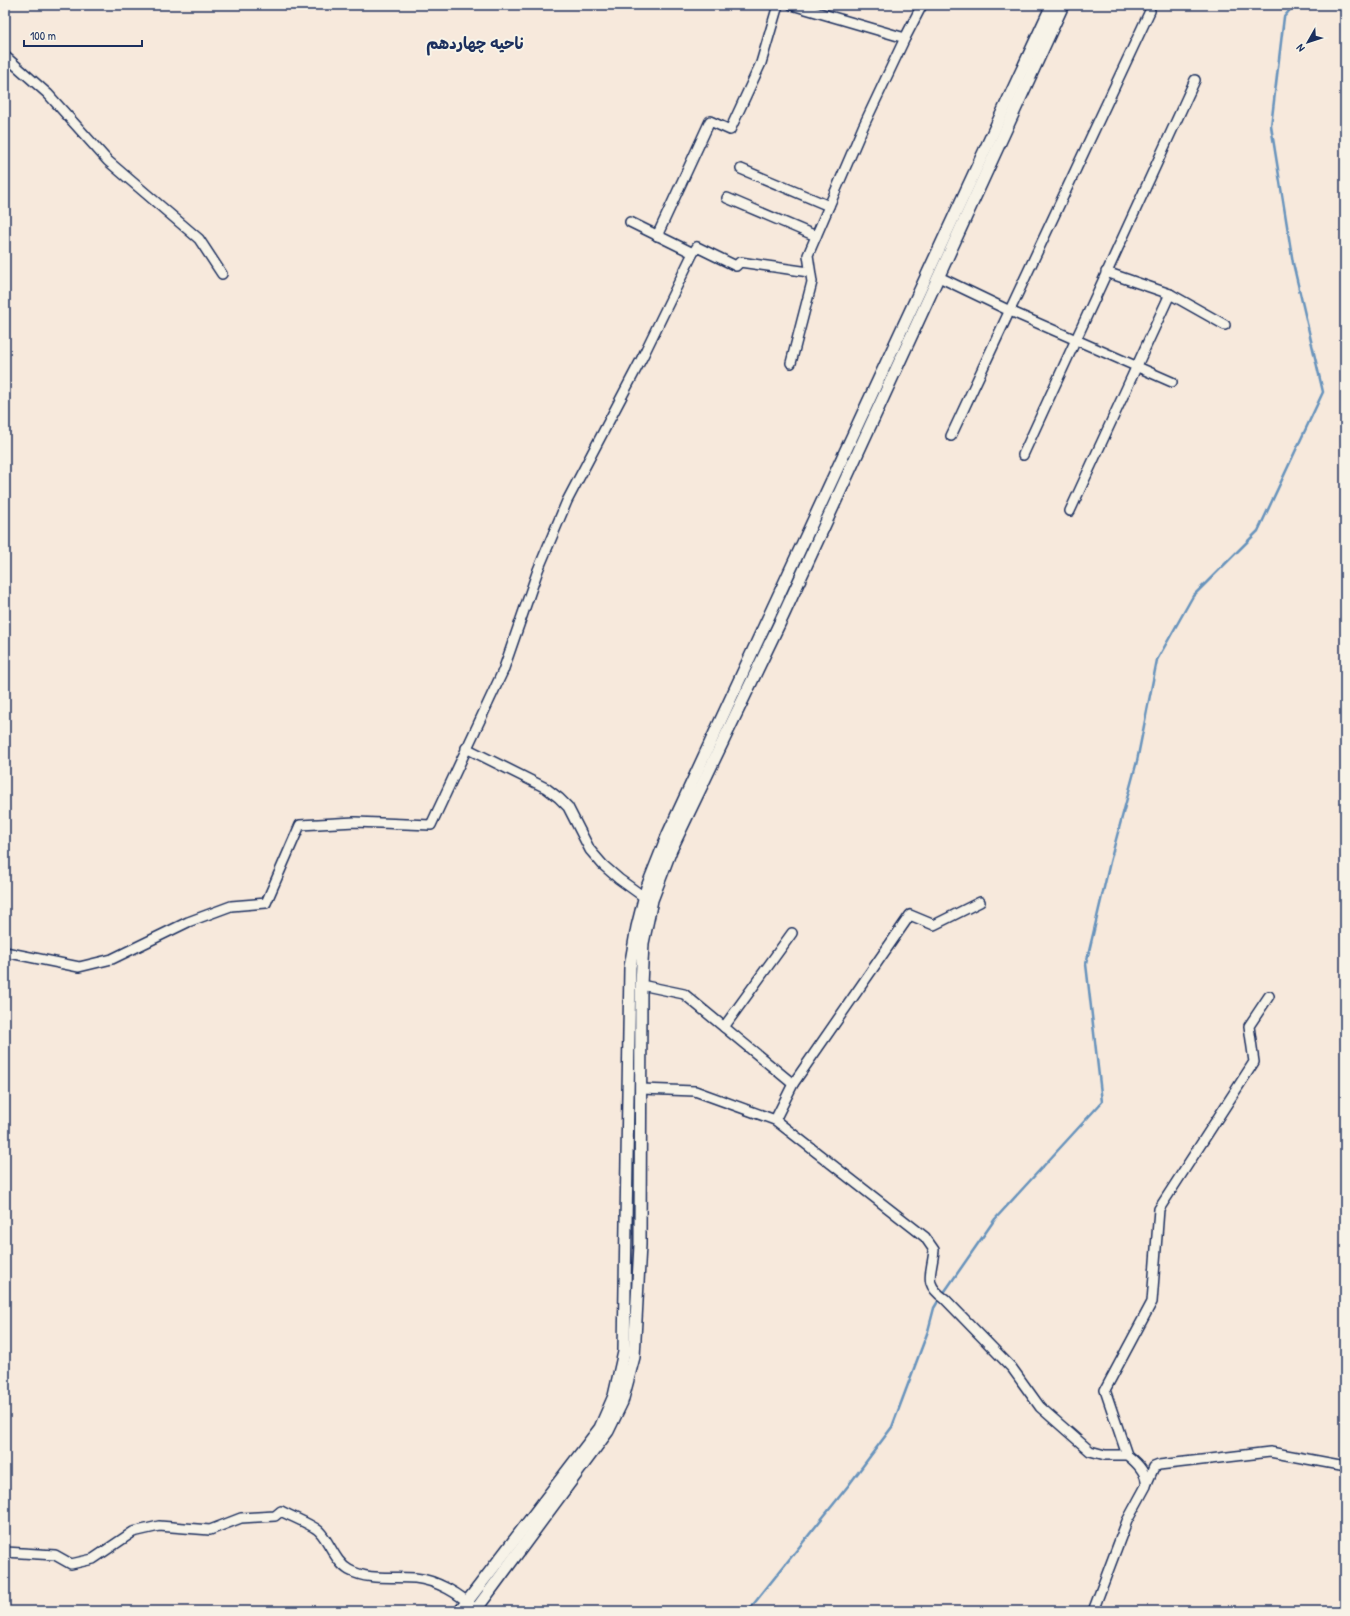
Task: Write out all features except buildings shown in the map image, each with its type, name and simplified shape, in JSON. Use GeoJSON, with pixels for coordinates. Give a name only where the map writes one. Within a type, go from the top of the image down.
{"type":"FeatureCollection","features":[{"type":"Feature","properties":{"kind":"main road"},"geometry":{"type":"LineString","coordinates":[[460,1611],[600,1428],[614,1396],[624,1352],[630,967],[644,897],[668,834],[1052,5]]}},
{"type":"Feature","properties":{"kind":"main road"},"geometry":{"type":"LineString","coordinates":[[475,1610],[608,1431],[622,1402],[634,1357],[640,1245],[641,985],[643,943],[652,900],[671,850],[783,616],[1063,5]]}},
{"type":"Feature","properties":{"kind":"street"},"geometry":{"type":"LineString","coordinates":[[657,236],[710,121],[730,130],[762,63],[778,5]]}},
{"type":"Feature","properties":{"kind":"street"},"geometry":{"type":"LineString","coordinates":[[792,5],[905,38]]}},
{"type":"Feature","properties":{"kind":"street"},"geometry":{"type":"LineString","coordinates":[[791,364],[812,282],[809,272],[808,255],[863,128],[922,5]]}},
{"type":"Feature","properties":{"kind":"street"},"geometry":{"type":"LineString","coordinates":[[951,436],[1150,11]]}},
{"type":"Feature","properties":{"kind":"street"},"geometry":{"type":"LineString","coordinates":[[5,56],[48,94],[108,161],[199,239],[222,274]]}},
{"type":"Feature","properties":{"kind":"street"},"geometry":{"type":"LineString","coordinates":[[1023,455],[1195,80]]}},
{"type":"Feature","properties":{"kind":"street"},"geometry":{"type":"LineString","coordinates":[[741,169],[829,206]]}},
{"type":"Feature","properties":{"kind":"street"},"geometry":{"type":"LineString","coordinates":[[727,198],[816,236]]}},
{"type":"Feature","properties":{"kind":"street"},"geometry":{"type":"LineString","coordinates":[[630,222],[693,253]]}},
{"type":"Feature","properties":{"kind":"street"},"geometry":{"type":"LineString","coordinates":[[5,952],[79,967],[112,959],[188,922],[231,906],[266,903],[300,825],[355,822],[431,825],[503,671],[538,570],[567,501],[642,358],[693,253],[697,248],[736,266],[740,262],[809,272]]}},
{"type":"Feature","properties":{"kind":"street"},"geometry":{"type":"LineString","coordinates":[[1106,272],[1170,294],[1225,325]]}},
{"type":"Feature","properties":{"kind":"street"},"geometry":{"type":"LineString","coordinates":[[939,277],[1010,311],[1172,382]]}},
{"type":"Feature","properties":{"kind":"street"},"geometry":{"type":"LineString","coordinates":[[1070,511],[1170,294]]}},
{"type":"Feature","properties":{"kind":"street"},"geometry":{"type":"LineString","coordinates":[[466,748],[539,785],[559,798],[568,807],[590,850],[603,865],[619,879],[644,897]]}},
{"type":"Feature","properties":{"kind":"street"},"geometry":{"type":"LineString","coordinates":[[774,1120],[793,1084],[910,915],[934,925],[980,902]]}},
{"type":"Feature","properties":{"kind":"street"},"geometry":{"type":"LineString","coordinates":[[724,1027],[792,933]]}},
{"type":"Feature","properties":{"kind":"street"},"geometry":{"type":"LineString","coordinates":[[641,985],[684,994],[793,1084]]}},
{"type":"Feature","properties":{"kind":"street"},"geometry":{"type":"LineString","coordinates":[[1147,1483],[1138,1464],[1127,1455],[1105,1390],[1152,1302],[1159,1209],[1254,1062],[1249,1026],[1269,996]]}},
{"type":"Feature","properties":{"kind":"street"},"geometry":{"type":"LineString","coordinates":[[641,1089],[695,1091],[774,1120],[925,1237],[934,1250],[930,1282],[936,1293],[945,1299],[1012,1368],[1040,1407],[1090,1451],[1105,1455],[1127,1455]]}},
{"type":"Feature","properties":{"kind":"street"},"geometry":{"type":"LineString","coordinates":[[1093,1611],[1127,1521],[1146,1486],[1154,1467],[1159,1465],[1270,1452],[1345,1466]]}},
{"type":"Feature","properties":{"kind":"street"},"geometry":{"type":"LineString","coordinates":[[5,1552],[55,1555],[72,1564],[93,1558],[133,1532],[159,1526],[210,1530],[241,1518],[275,1516],[281,1511],[318,1530],[347,1569],[369,1577],[415,1578],[431,1581],[467,1601],[475,1610]]}},
{"type":"Feature","properties":{"kind":"waterway"},"geometry":{"type":"LineString","coordinates":[[943,1294],[995,1219],[1102,1102],[1086,964],[1110,862],[1137,761],[1157,660],[1193,596],[1258,531],[1323,392],[1293,263],[1271,126],[1284,17],[1294,5]]}},
{"type":"Feature","properties":{"kind":"waterway"},"geometry":{"type":"LineString","coordinates":[[748,1611],[848,1486],[892,1427],[928,1331],[934,1308],[940,1298]]}},
{"type":"Feature","properties":{"kind":"district","name":"ناحیه چهاردهم"},"geometry":{"type":"Point","coordinates":[475,43]}}]}
